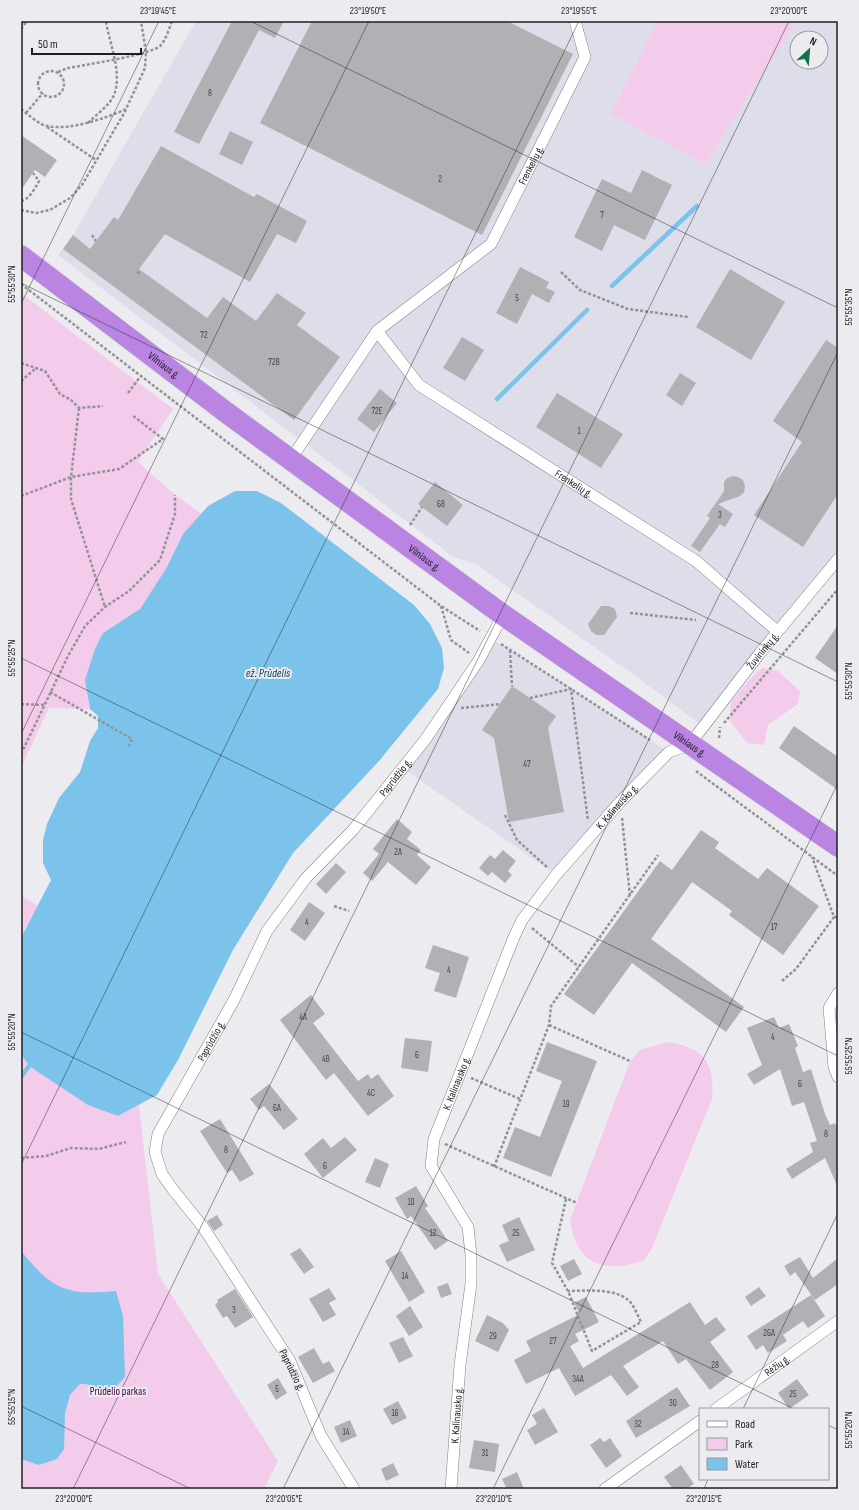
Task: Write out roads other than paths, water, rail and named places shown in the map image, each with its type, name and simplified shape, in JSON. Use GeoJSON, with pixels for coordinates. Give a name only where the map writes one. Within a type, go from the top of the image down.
{"type":"FeatureCollection","features":[{"type":"Feature","properties":{"kind":"highway","name":"Vilniaus g."},"geometry":{"type":"LineString","coordinates":[[21,256],[222,409],[503,615],[838,846]]}},
{"type":"Feature","properties":{"kind":"street","name":"Frenkelių g."},"geometry":{"type":"LineString","coordinates":[[291,459],[377,331],[490,244],[585,57],[575,21]]}},
{"type":"Feature","properties":{"kind":"street","name":"Frenkelių g."},"geometry":{"type":"LineString","coordinates":[[377,331],[419,385],[696,561],[777,631]]}},
{"type":"Feature","properties":{"kind":"street","name":"Žuvininkų g."},"geometry":{"type":"LineString","coordinates":[[690,744],[777,631],[838,559]]}},
{"type":"Feature","properties":{"kind":"street","name":"Paprūdžio g."},"geometry":{"type":"LineString","coordinates":[[354,1489],[321,1436],[290,1361],[203,1226],[162,1174],[155,1152],[158,1134],[234,1000],[267,931],[306,878],[353,830],[404,769],[447,710],[479,660],[503,615]]}},
{"type":"Feature","properties":{"kind":"street","name":"K. Kalinausko g."},"geometry":{"type":"LineString","coordinates":[[451,1489],[460,1365],[471,1284],[471,1255],[468,1226],[430,1166],[434,1139],[522,920],[556,875],[620,802],[670,752],[690,744]]}},
{"type":"Feature","properties":{"kind":"street"},"geometry":{"type":"LineString","coordinates":[[838,994],[829,1008],[834,1067],[838,1077]]}},
{"type":"Feature","properties":{"kind":"street","name":"Rėžių g."},"geometry":{"type":"LineString","coordinates":[[717,1408],[838,1321]]}},
{"type":"Feature","properties":{"kind":"street"},"geometry":{"type":"LineString","coordinates":[[606,1489],[699,1422]]}},
{"type":"Feature","properties":{"kind":"water","name":"ež. Prūdelis"},"geometry":{"type":"Polygon","coordinates":[[[235,491],[257,491],[281,503],[414,605],[430,624],[442,648],[444,668],[438,689],[379,761],[293,853],[233,950],[178,1060],[157,1095],[118,1116],[88,1105],[29,1066],[21,1054],[21,938],[51,880],[43,863],[43,840],[47,824],[59,798],[80,772],[90,741],[98,728],[98,716],[90,709],[85,680],[95,649],[103,633],[140,609],[167,567],[183,534],[208,506],[235,491]]]}},
{"type":"Feature","properties":{"kind":"water"},"geometry":{"type":"Polygon","coordinates":[[[21,1251],[42,1274],[51,1282],[61,1287],[72,1291],[84,1292],[116,1291],[123,1316],[125,1377],[114,1389],[109,1390],[80,1384],[70,1395],[65,1413],[64,1449],[57,1459],[39,1465],[21,1459],[21,1251]]]}},
{"type":"Feature","properties":{"kind":"waterway"},"geometry":{"type":"LineString","coordinates":[[612,286],[697,206]]}},
{"type":"Feature","properties":{"kind":"waterway"},"geometry":{"type":"LineString","coordinates":[[497,399],[587,310]]}},
{"type":"Feature","properties":{"kind":"waterway"},"geometry":{"type":"LineString","coordinates":[[21,1077],[29,1066]]}},
{"type":"Feature","properties":{"kind":"park label","name":"Prūdelio parkas"},"geometry":{"type":"Point","coordinates":[118,1391]}}]}
